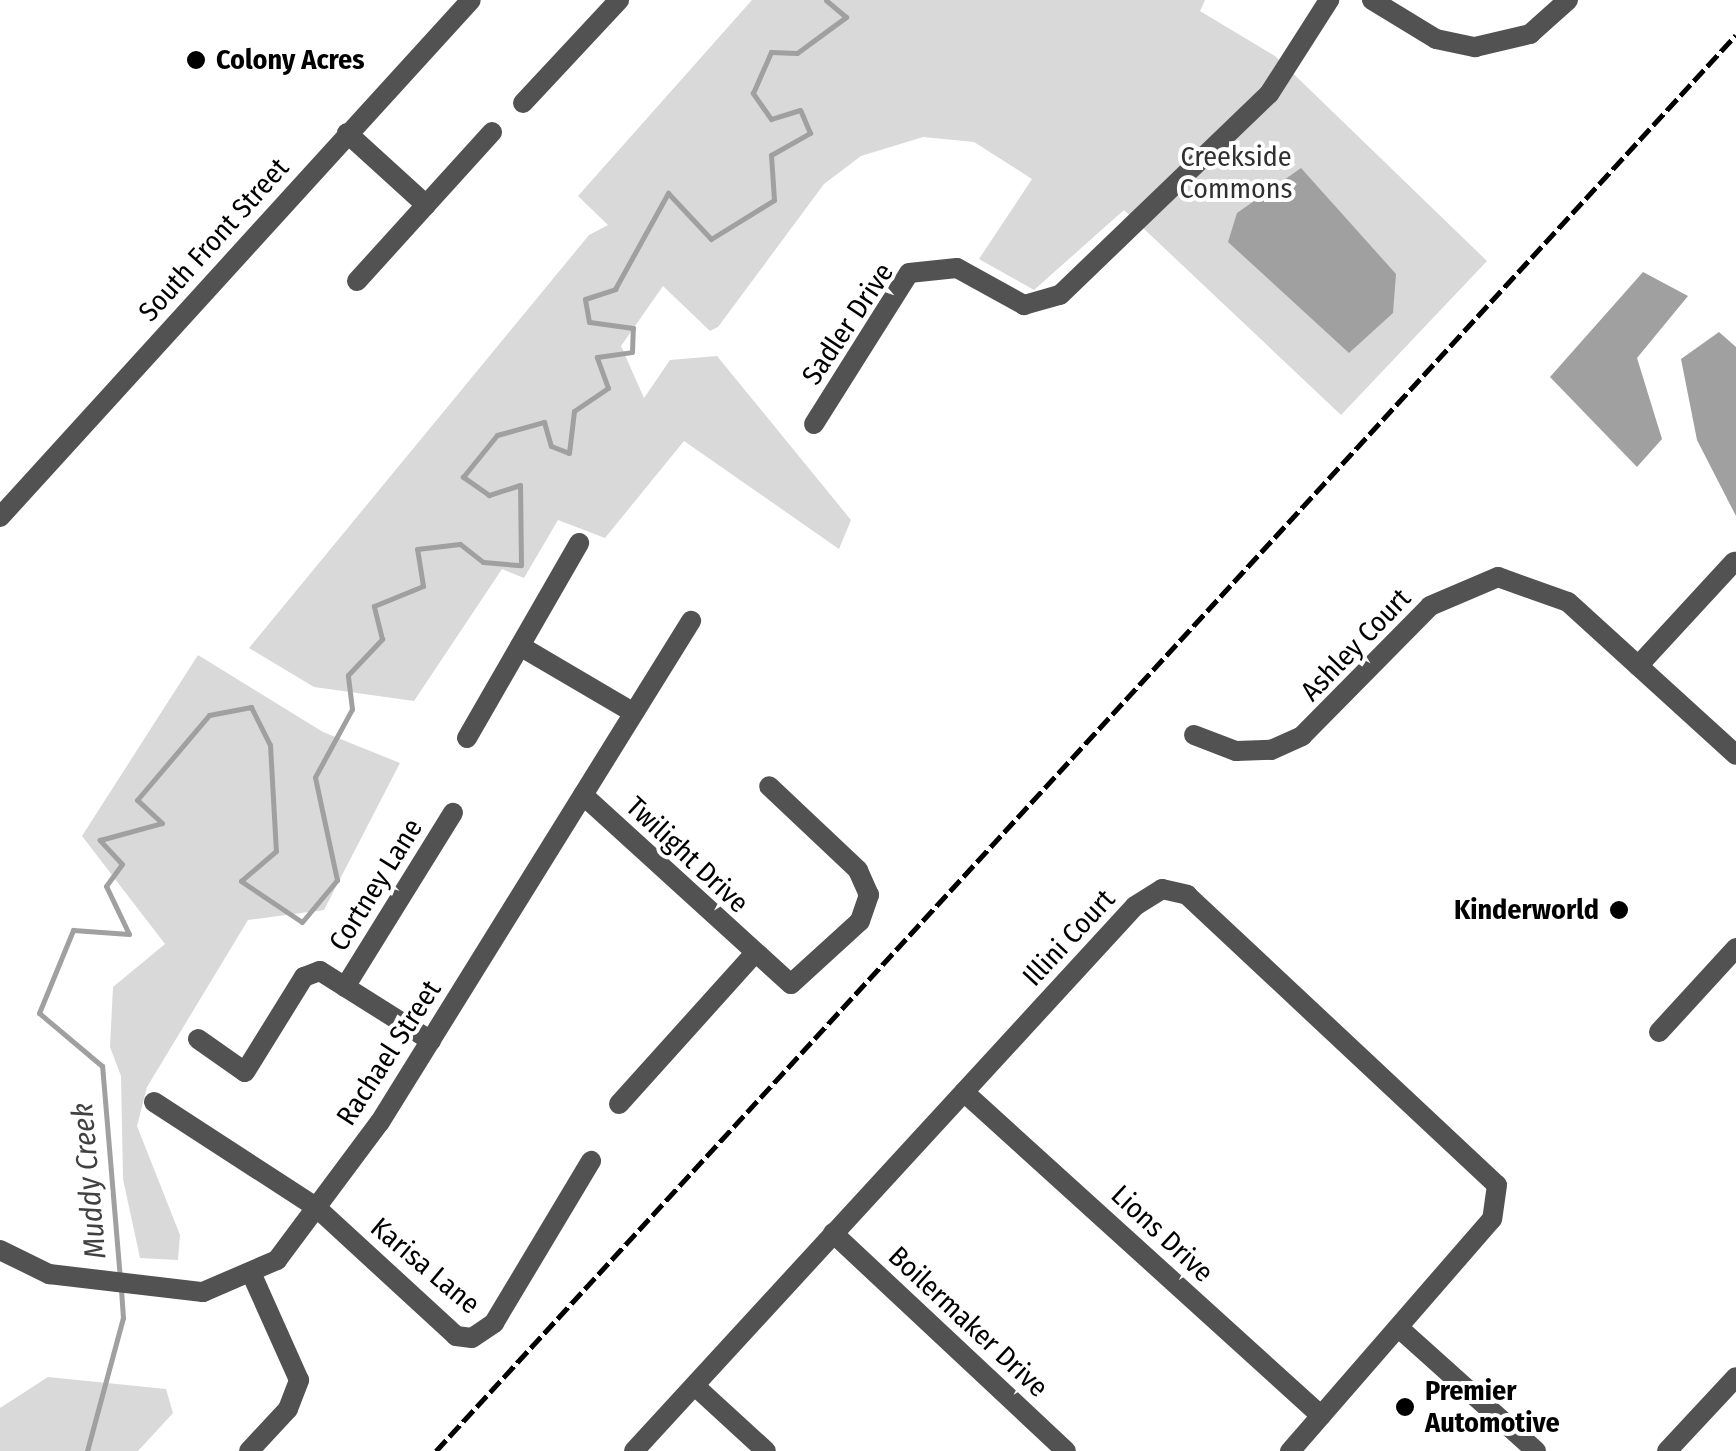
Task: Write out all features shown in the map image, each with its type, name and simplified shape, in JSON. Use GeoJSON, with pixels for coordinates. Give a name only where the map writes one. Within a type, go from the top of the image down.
{"type":"FeatureCollection","features":[{"type":"Feature","properties":{"kind":"street","name":"South Front Street"},"geometry":{"type":"LineString","coordinates":[[0,517],[471,0]]}},
{"type":"Feature","properties":{"kind":"street"},"geometry":{"type":"LineString","coordinates":[[524,102],[619,0]]}},
{"type":"Feature","properties":{"kind":"street","name":"Sadler Drive"},"geometry":{"type":"LineString","coordinates":[[814,424],[910,274],[958,268],[1024,305],[1060,296],[1269,94],[1329,0]]}},
{"type":"Feature","properties":{"kind":"street"},"geometry":{"type":"LineString","coordinates":[[1372,0],[1436,39],[1474,47],[1530,34],[1568,0]]}},
{"type":"Feature","properties":{"kind":"street"},"geometry":{"type":"LineString","coordinates":[[357,281],[492,132]]}},
{"type":"Feature","properties":{"kind":"street"},"geometry":{"type":"LineString","coordinates":[[347,133],[426,204]]}},
{"type":"Feature","properties":{"kind":"street"},"geometry":{"type":"LineString","coordinates":[[467,738],[579,543]]}},
{"type":"Feature","properties":{"kind":"street"},"geometry":{"type":"LineString","coordinates":[[1638,666],[1734,562]]}},
{"type":"Feature","properties":{"kind":"street","name":"Ashley Court"},"geometry":{"type":"LineString","coordinates":[[1194,734],[1236,751],[1272,750],[1302,736],[1430,606],[1498,577],[1568,602],[1736,754]]}},
{"type":"Feature","properties":{"kind":"street","name":"Rachael Street"},"geometry":{"type":"LineString","coordinates":[[252,1277],[317,1208],[431,1041],[691,622]]}},
{"type":"Feature","properties":{"kind":"street"},"geometry":{"type":"LineString","coordinates":[[520,646],[634,713]]}},
{"type":"Feature","properties":{"kind":"street","name":"Twilight Drive"},"geometry":{"type":"LineString","coordinates":[[583,794],[778,979],[801,982],[860,921],[869,895],[858,870],[769,786]]}},
{"type":"Feature","properties":{"kind":"street","name":"Cortney Lane"},"geometry":{"type":"LineString","coordinates":[[346,987],[453,812]]}},
{"type":"Feature","properties":{"kind":"street","name":"Illini Court"},"geometry":{"type":"LineString","coordinates":[[634,1451],[1147,895],[1187,895],[1495,1180],[1492,1219],[1399,1328]]}},
{"type":"Feature","properties":{"kind":"street"},"geometry":{"type":"LineString","coordinates":[[1659,1032],[1736,948]]}},
{"type":"Feature","properties":{"kind":"street","name":"Twilight Drive"},"geometry":{"type":"LineString","coordinates":[[619,1104],[753,955]]}},
{"type":"Feature","properties":{"kind":"street","name":"Cortney Lane"},"geometry":{"type":"LineString","coordinates":[[198,1039],[245,1072],[304,977],[320,971],[431,1041]]}},
{"type":"Feature","properties":{"kind":"street","name":"Lions Drive"},"geometry":{"type":"LineString","coordinates":[[964,1092],[1322,1416]]}},
{"type":"Feature","properties":{"kind":"street","name":"Karisa Lane"},"geometry":{"type":"LineString","coordinates":[[154,1102],[317,1208],[456,1336],[472,1338],[494,1323],[591,1161]]}},
{"type":"Feature","properties":{"kind":"street","name":"Boilermaker Drive"},"geometry":{"type":"LineString","coordinates":[[834,1233],[1066,1451]]}},
{"type":"Feature","properties":{"kind":"street"},"geometry":{"type":"LineString","coordinates":[[0,1250],[79,1277],[202,1292],[252,1277],[299,1380],[288,1408],[249,1451]]}},
{"type":"Feature","properties":{"kind":"street"},"geometry":{"type":"LineString","coordinates":[[1290,1451],[1399,1328],[1536,1451]]}},
{"type":"Feature","properties":{"kind":"street"},"geometry":{"type":"LineString","coordinates":[[1668,1451],[1736,1377]]}},
{"type":"Feature","properties":{"kind":"street"},"geometry":{"type":"LineString","coordinates":[[694,1386],[766,1451]]}},
{"type":"Feature","properties":{"kind":"green space","name":"Creekside Commons"},"geometry":{"type":"Polygon","coordinates":[[[752,0],[1205,0],[1200,11],[1275,56],[1487,261],[1341,415],[1124,210],[1034,290],[979,259],[1032,179],[974,142],[923,137],[861,156],[824,184],[718,327],[710,331],[663,286],[621,346],[644,398],[670,360],[717,356],[851,520],[839,549],[684,441],[605,538],[558,520],[524,578],[502,569],[414,701],[314,687],[249,648],[589,235],[608,225],[578,196],[752,0]]]}},
{"type":"Feature","properties":{"kind":"green space"},"geometry":{"type":"Polygon","coordinates":[[[198,655],[323,732],[400,763],[324,910],[248,920],[147,1087],[137,1126],[180,1235],[178,1260],[140,1258],[123,1179],[121,1076],[110,1047],[113,987],[165,944],[82,836],[198,655]]]}},
{"type":"Feature","properties":{"kind":"green space"},"geometry":{"type":"Polygon","coordinates":[[[48,1377],[166,1389],[173,1413],[138,1451],[0,1451],[0,1408],[48,1377]]]}},
{"type":"Feature","properties":{"kind":"shaded area"},"geometry":{"type":"Polygon","coordinates":[[[1301,168],[1396,274],[1393,313],[1349,353],[1228,242],[1237,213],[1301,168]]]}},
{"type":"Feature","properties":{"kind":"shaded area"},"geometry":{"type":"Polygon","coordinates":[[[1643,272],[1688,296],[1637,358],[1662,439],[1637,467],[1550,377],[1643,272]]]}},
{"type":"Feature","properties":{"kind":"shaded area"},"geometry":{"type":"Polygon","coordinates":[[[1719,332],[1736,347],[1736,516],[1697,440],[1681,359],[1719,332]]]}},
{"type":"Feature","properties":{"kind":"waterway","name":"Muddy Creek"},"geometry":{"type":"LineString","coordinates":[[120,1279],[102,1066],[39,1013],[73,930],[129,934],[106,886],[122,864],[100,840],[162,823],[137,800],[209,715],[251,707],[270,745],[276,851],[241,881],[302,922],[337,880],[315,777],[352,709],[348,675],[382,639],[374,606],[423,586],[417,549],[460,544],[483,562],[521,565],[520,485],[489,495],[463,477],[497,435],[544,422],[551,446],[569,453],[574,411],[608,388],[597,357],[632,352],[633,328],[589,322],[585,299],[615,289],[668,193],[711,239],[774,200],[771,155],[810,133],[800,110],[771,119],[753,93],[771,52],[797,53],[846,17],[826,0]]}},
{"type":"Feature","properties":{"kind":"waterway","name":"Muddy Creek"},"geometry":{"type":"LineString","coordinates":[[87,1451],[123,1318],[121,1290]]}},
{"type":"Feature","properties":{"kind":"railway"},"geometry":{"type":"LineString","coordinates":[[436,1451],[1736,35]]}},
{"type":"Feature","properties":{"kind":"place","name":"Colony Acres"},"geometry":{"type":"Point","coordinates":[196,60]}},
{"type":"Feature","properties":{"kind":"place","name":"Kinderworld"},"geometry":{"type":"Point","coordinates":[1619,910]}},
{"type":"Feature","properties":{"kind":"place","name":"Premier Automotive"},"geometry":{"type":"Point","coordinates":[1405,1407]}}]}
